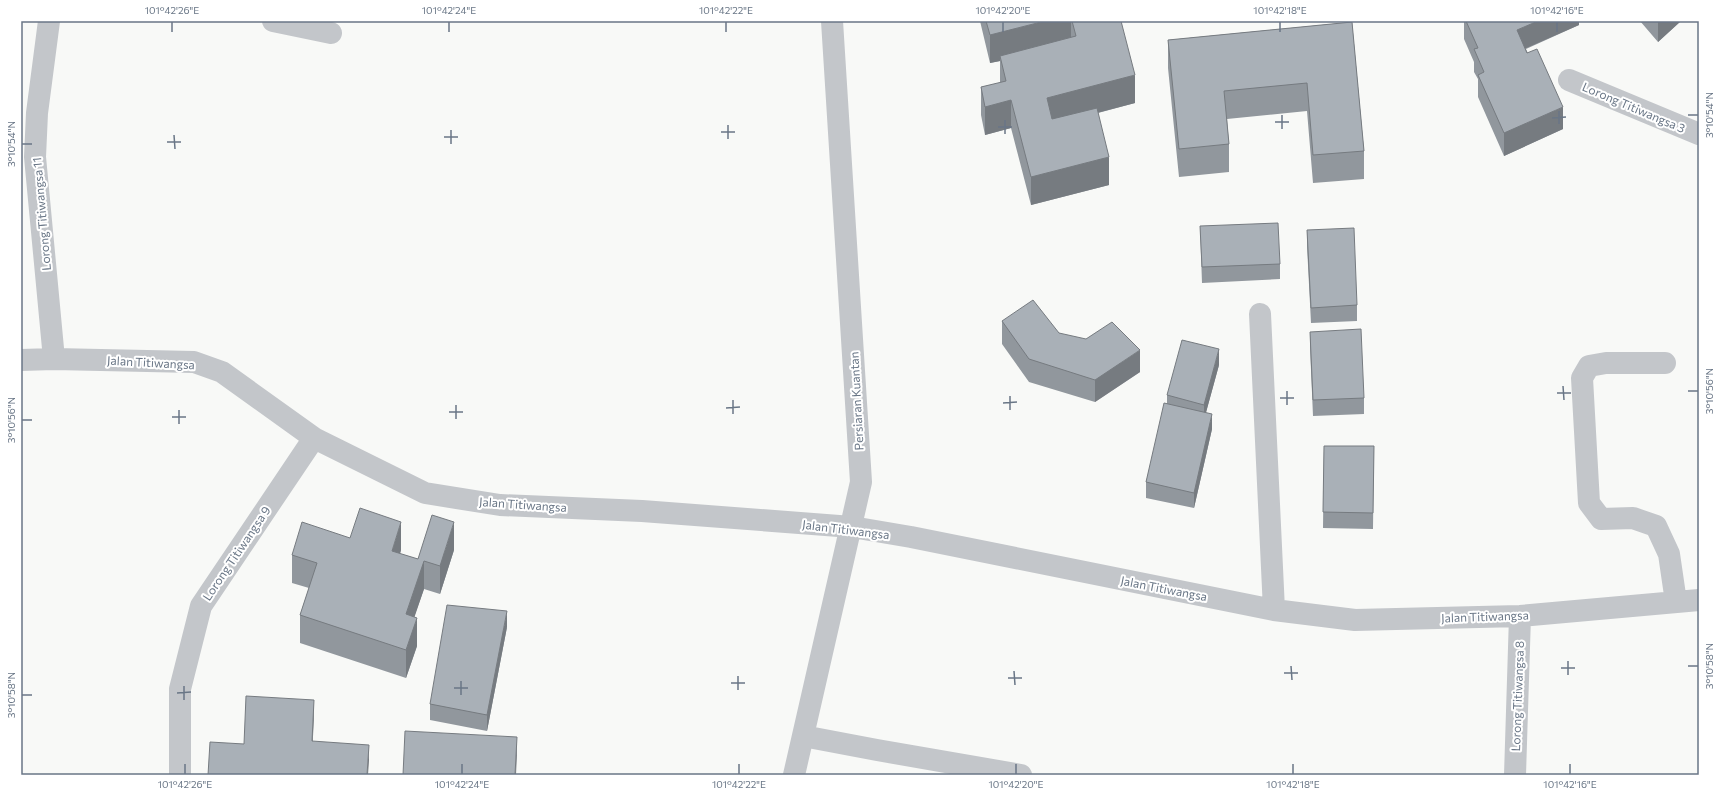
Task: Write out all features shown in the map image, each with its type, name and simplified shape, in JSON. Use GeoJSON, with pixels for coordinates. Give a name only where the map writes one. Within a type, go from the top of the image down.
{"type":"FeatureCollection","features":[{"type":"Feature","properties":{"kind":"street","name":"Lorong Titiwangsa 11"},"geometry":{"type":"LineString","coordinates":[[49,21],[37,113],[35,157],[54,359]]}},
{"type":"Feature","properties":{"kind":"street"},"geometry":{"type":"LineString","coordinates":[[273,21],[331,33]]}},
{"type":"Feature","properties":{"kind":"street","name":"Persiaran Kuantan"},"geometry":{"type":"LineString","coordinates":[[794,775],[852,527],[861,482],[832,21]]}},
{"type":"Feature","properties":{"kind":"street","name":"Lorong Titiwangsa 3"},"geometry":{"type":"LineString","coordinates":[[1569,80],[1699,134]]}},
{"type":"Feature","properties":{"kind":"street"},"geometry":{"type":"LineString","coordinates":[[1260,314],[1274,610]]}},
{"type":"Feature","properties":{"kind":"street","name":"Jalan Titiwangsa"},"geometry":{"type":"LineString","coordinates":[[21,360],[54,359],[194,362],[222,372],[314,438],[425,492],[500,505],[642,511],[852,527],[911,537],[1274,610],[1355,620],[1520,616],[1699,600]]}},
{"type":"Feature","properties":{"kind":"street"},"geometry":{"type":"LineString","coordinates":[[1665,363],[1606,363],[1589,366],[1582,378],[1589,503],[1601,519],[1633,518],[1656,526],[1669,554],[1676,602]]}},
{"type":"Feature","properties":{"kind":"street","name":"Lorong Titiwangsa 9"},"geometry":{"type":"LineString","coordinates":[[180,775],[180,689],[201,606],[314,438]]}},
{"type":"Feature","properties":{"kind":"street","name":"Lorong Titiwangsa 8"},"geometry":{"type":"LineString","coordinates":[[1515,775],[1520,616]]}},
{"type":"Feature","properties":{"kind":"street"},"geometry":{"type":"LineString","coordinates":[[803,736],[1021,775]]}},
{"type":"Feature","properties":{"kind":"building"},"geometry":{"type":"Polygon","coordinates":[[[986,21],[1045,21],[990,35],[986,21]]]}},
{"type":"Feature","properties":{"kind":"building"},"geometry":{"type":"Polygon","coordinates":[[[1072,21],[1121,21],[1135,75],[1047,98],[1052,119],[1097,108],[1109,157],[1031,177],[1011,100],[985,107],[981,87],[1006,81],[1000,56],[1076,36],[1072,21]]]}},
{"type":"Feature","properties":{"kind":"building"},"geometry":{"type":"Polygon","coordinates":[[[1466,21],[1538,21],[1517,30],[1527,53],[1537,49],[1563,107],[1504,133],[1478,75],[1484,72],[1474,49],[1478,48],[1466,21]]]}},
{"type":"Feature","properties":{"kind":"building"},"geometry":{"type":"Polygon","coordinates":[[[1352,22],[1364,151],[1313,155],[1307,83],[1224,91],[1229,144],[1179,149],[1168,40],[1352,22]]]}},
{"type":"Feature","properties":{"kind":"building"},"geometry":{"type":"Polygon","coordinates":[[[1278,223],[1280,264],[1202,267],[1200,226],[1278,223]]]}},
{"type":"Feature","properties":{"kind":"building"},"geometry":{"type":"Polygon","coordinates":[[[1354,228],[1357,305],[1311,308],[1307,230],[1354,228]]]}},
{"type":"Feature","properties":{"kind":"building"},"geometry":{"type":"Polygon","coordinates":[[[1033,300],[1059,333],[1086,339],[1112,322],[1140,350],[1095,380],[1029,359],[1002,321],[1033,300]]]}},
{"type":"Feature","properties":{"kind":"building"},"geometry":{"type":"Polygon","coordinates":[[[1361,329],[1364,398],[1313,400],[1310,332],[1361,329]]]}},
{"type":"Feature","properties":{"kind":"building"},"geometry":{"type":"Polygon","coordinates":[[[1182,340],[1219,349],[1204,405],[1167,395],[1182,340]]]}},
{"type":"Feature","properties":{"kind":"building"},"geometry":{"type":"Polygon","coordinates":[[[1164,403],[1212,414],[1194,493],[1146,482],[1164,403]]]}},
{"type":"Feature","properties":{"kind":"building"},"geometry":{"type":"Polygon","coordinates":[[[1324,446],[1374,446],[1373,513],[1323,512],[1324,446]]]}},
{"type":"Feature","properties":{"kind":"building"},"geometry":{"type":"Polygon","coordinates":[[[360,508],[401,522],[392,551],[418,559],[432,515],[454,522],[440,566],[424,561],[406,614],[417,618],[406,650],[300,615],[317,563],[292,555],[302,522],[350,538],[360,508]]]}},
{"type":"Feature","properties":{"kind":"building"},"geometry":{"type":"Polygon","coordinates":[[[447,605],[507,611],[487,715],[430,704],[447,605]]]}},
{"type":"Feature","properties":{"kind":"building"},"geometry":{"type":"Polygon","coordinates":[[[246,696],[314,700],[312,741],[369,745],[367,775],[208,775],[210,742],[244,744],[246,696]]]}},
{"type":"Feature","properties":{"kind":"building"},"geometry":{"type":"Polygon","coordinates":[[[405,731],[517,737],[515,775],[403,775],[405,731]]]}}]}
